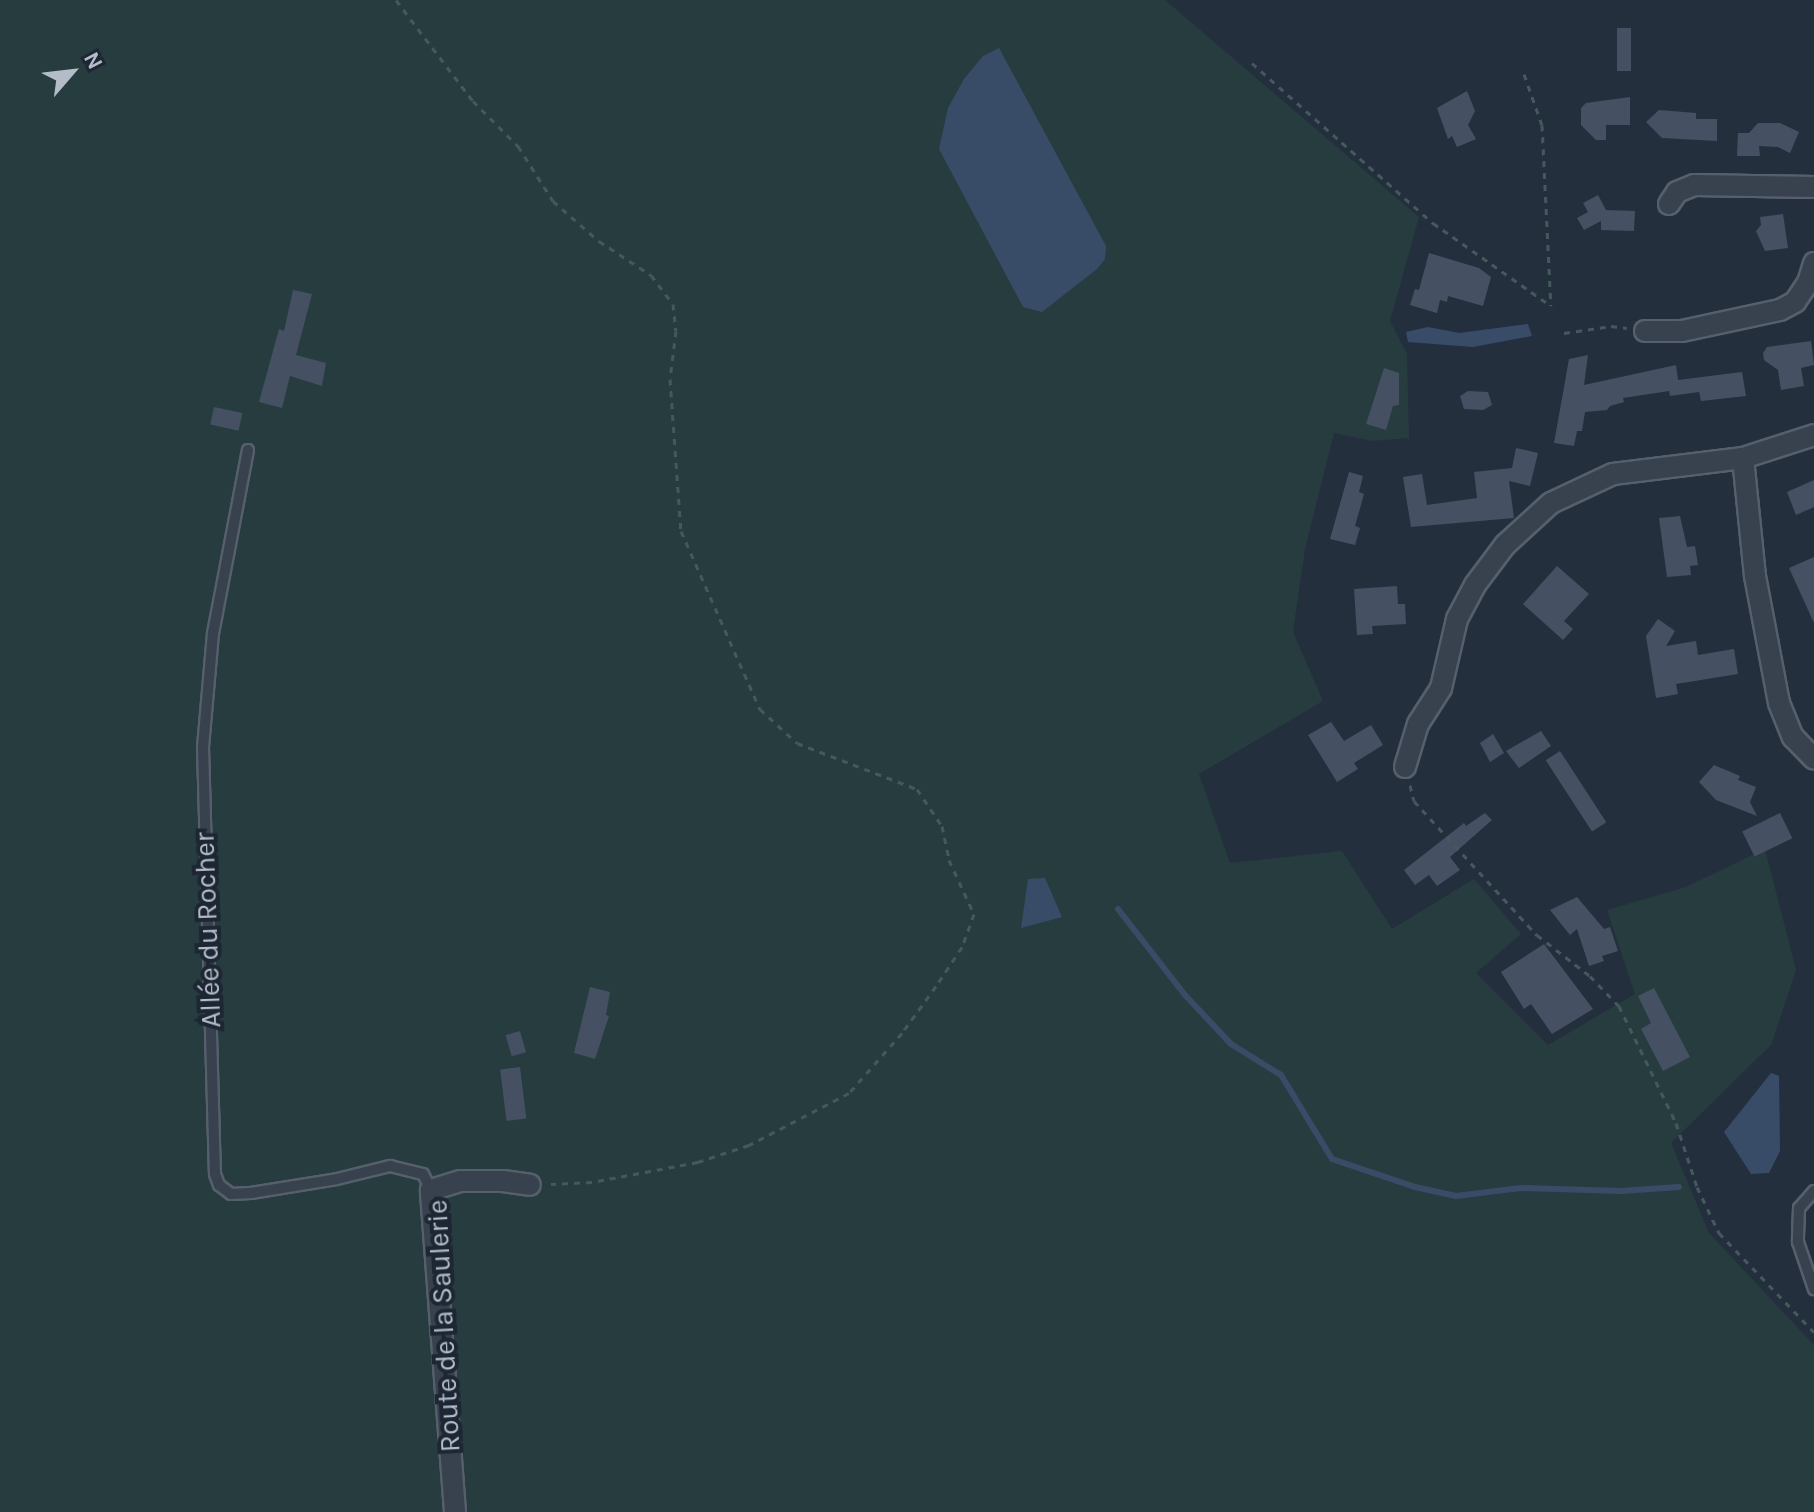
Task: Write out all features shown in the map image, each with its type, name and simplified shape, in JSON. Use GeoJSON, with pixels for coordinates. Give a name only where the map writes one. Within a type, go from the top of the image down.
{"type":"FeatureCollection","features":[{"type":"Feature","properties":{"kind":"street"},"geometry":{"type":"LineString","coordinates":[[1669,204],[1677,192],[1694,185],[1814,187]]}},
{"type":"Feature","properties":{"kind":"street"},"geometry":{"type":"LineString","coordinates":[[1645,331],[1682,331],[1780,310],[1795,302],[1808,283],[1814,263]]}},
{"type":"Feature","properties":{"kind":"street"},"geometry":{"type":"LineString","coordinates":[[1405,767],[1418,724],[1441,688],[1457,619],[1469,596],[1505,545],[1551,503],[1613,474],[1743,458],[1814,435]]}},
{"type":"Feature","properties":{"kind":"street"},"geometry":{"type":"LineString","coordinates":[[1743,458],[1753,564],[1779,703],[1793,737],[1814,759]]}},
{"type":"Feature","properties":{"kind":"street","name":"Route de la Saulerie"},"geometry":{"type":"LineString","coordinates":[[455,1512],[431,1190],[461,1181],[503,1181],[530,1185]]}},
{"type":"Feature","properties":{"kind":"lane","name":"Allée du Rocher"},"geometry":{"type":"LineString","coordinates":[[248,450],[213,633],[203,747],[215,1174],[219,1185],[231,1194],[337,1179],[390,1166],[423,1174],[431,1190]]}},
{"type":"Feature","properties":{"kind":"lane"},"geometry":{"type":"LineString","coordinates":[[1814,1191],[1799,1208],[1798,1242],[1814,1289]]}},
{"type":"Feature","properties":{"kind":"path"},"geometry":{"type":"LineString","coordinates":[[396,0],[473,101],[518,146],[553,201],[599,241],[651,275],[673,304],[676,331],[670,379],[681,531],[760,709],[797,743],[917,789],[942,826],[949,860],[974,914],[962,947],[936,986],[902,1033],[849,1093],[749,1145],[698,1162],[592,1182],[530,1185]]}},
{"type":"Feature","properties":{"kind":"path"},"geometry":{"type":"LineString","coordinates":[[1252,63],[1433,223],[1551,306],[1542,125],[1524,74]]}},
{"type":"Feature","properties":{"kind":"path"},"geometry":{"type":"LineString","coordinates":[[1564,333],[1611,326],[1645,331]]}},
{"type":"Feature","properties":{"kind":"path"},"geometry":{"type":"LineString","coordinates":[[1405,767],[1414,801],[1537,935],[1590,976],[1619,1006],[1676,1123],[1697,1187],[1719,1233],[1814,1332]]}},
{"type":"Feature","properties":{"kind":"green space"},"geometry":{"type":"Polygon","coordinates":[[[0,0],[1165,0],[1419,217],[1390,321],[1407,354],[1409,438],[1372,441],[1334,433],[1305,549],[1293,632],[1323,701],[1199,774],[1230,863],[1342,851],[1392,929],[1474,879],[1521,934],[1476,973],[1548,1045],[1635,994],[1607,910],[1686,887],[1765,849],[1796,970],[1771,1045],[1671,1143],[1709,1233],[1814,1345],[1814,1512],[0,1512],[0,0]]]}},
{"type":"Feature","properties":{"kind":"water"},"geometry":{"type":"Polygon","coordinates":[[[999,48],[1106,246],[1105,259],[1097,269],[1042,312],[1023,307],[939,149],[948,108],[964,79],[983,56],[999,48]]]}},
{"type":"Feature","properties":{"kind":"water"},"geometry":{"type":"Polygon","coordinates":[[[1528,324],[1532,336],[1473,347],[1408,342],[1406,332],[1428,327],[1459,333],[1528,324]]]}},
{"type":"Feature","properties":{"kind":"water"},"geometry":{"type":"Polygon","coordinates":[[[1045,878],[1062,917],[1021,928],[1028,879],[1045,878]]]}},
{"type":"Feature","properties":{"kind":"water"},"geometry":{"type":"Polygon","coordinates":[[[1771,1073],[1779,1076],[1780,1151],[1769,1173],[1751,1174],[1724,1132],[1771,1073]]]}},
{"type":"Feature","properties":{"kind":"building"},"geometry":{"type":"Polygon","coordinates":[[[1617,28],[1631,28],[1631,71],[1617,71],[1617,28]]]}},
{"type":"Feature","properties":{"kind":"building"},"geometry":{"type":"Polygon","coordinates":[[[1467,91],[1475,111],[1468,125],[1476,139],[1457,147],[1452,136],[1448,139],[1437,108],[1467,91]]]}},
{"type":"Feature","properties":{"kind":"building"},"geometry":{"type":"Polygon","coordinates":[[[1630,97],[1630,125],[1606,125],[1606,140],[1596,140],[1581,125],[1581,108],[1586,103],[1630,97]]]}},
{"type":"Feature","properties":{"kind":"building"},"geometry":{"type":"Polygon","coordinates":[[[1659,110],[1696,113],[1696,119],[1717,119],[1717,141],[1662,138],[1646,122],[1659,110]]]}},
{"type":"Feature","properties":{"kind":"building"},"geometry":{"type":"Polygon","coordinates":[[[1758,123],[1780,123],[1799,132],[1790,153],[1778,147],[1759,146],[1760,156],[1737,156],[1738,133],[1749,133],[1758,123]]]}},
{"type":"Feature","properties":{"kind":"building"},"geometry":{"type":"Polygon","coordinates":[[[1598,195],[1606,210],[1635,211],[1634,231],[1601,230],[1601,221],[1584,230],[1577,218],[1588,212],[1583,203],[1598,195]]]}},
{"type":"Feature","properties":{"kind":"building"},"geometry":{"type":"Polygon","coordinates":[[[1783,214],[1788,248],[1765,251],[1756,231],[1761,225],[1760,217],[1783,214]]]}},
{"type":"Feature","properties":{"kind":"building"},"geometry":{"type":"Polygon","coordinates":[[[1429,253],[1479,268],[1491,277],[1483,306],[1448,296],[1447,302],[1440,300],[1437,313],[1410,305],[1415,289],[1419,290],[1429,253]]]}},
{"type":"Feature","properties":{"kind":"building"},"geometry":{"type":"Polygon","coordinates":[[[293,290],[312,294],[296,355],[326,363],[322,386],[290,376],[282,408],[259,402],[279,329],[284,331],[293,290]]]}},
{"type":"Feature","properties":{"kind":"building"},"geometry":{"type":"Polygon","coordinates":[[[1811,341],[1814,365],[1801,368],[1804,386],[1781,390],[1778,370],[1764,360],[1763,353],[1767,347],[1811,341]]]}},
{"type":"Feature","properties":{"kind":"building"},"geometry":{"type":"Polygon","coordinates":[[[1588,355],[1584,385],[1676,365],[1678,380],[1742,372],[1746,396],[1701,401],[1699,392],[1670,396],[1669,391],[1623,398],[1624,402],[1607,410],[1585,412],[1582,431],[1577,431],[1574,446],[1554,443],[1569,359],[1588,355]]]}},
{"type":"Feature","properties":{"kind":"building"},"geometry":{"type":"Polygon","coordinates":[[[1384,368],[1399,373],[1399,405],[1393,406],[1386,430],[1366,424],[1384,368]]]}},
{"type":"Feature","properties":{"kind":"building"},"geometry":{"type":"Polygon","coordinates":[[[1468,391],[1488,392],[1492,405],[1483,410],[1464,409],[1460,396],[1468,391]]]}},
{"type":"Feature","properties":{"kind":"building"},"geometry":{"type":"Polygon","coordinates":[[[214,407],[242,413],[239,431],[210,425],[214,407]]]}},
{"type":"Feature","properties":{"kind":"building"},"geometry":{"type":"Polygon","coordinates":[[[1516,448],[1538,453],[1530,486],[1509,481],[1514,518],[1411,527],[1403,477],[1422,474],[1427,505],[1477,498],[1474,472],[1512,468],[1516,448]]]}},
{"type":"Feature","properties":{"kind":"building"},"geometry":{"type":"Polygon","coordinates":[[[1349,472],[1363,476],[1359,492],[1364,494],[1355,526],[1360,528],[1355,545],[1330,539],[1349,472]]]}},
{"type":"Feature","properties":{"kind":"building"},"geometry":{"type":"Polygon","coordinates":[[[1814,480],[1814,507],[1796,515],[1787,492],[1814,480]]]}},
{"type":"Feature","properties":{"kind":"building"},"geometry":{"type":"Polygon","coordinates":[[[1680,516],[1687,547],[1695,546],[1698,565],[1690,566],[1691,575],[1667,577],[1659,518],[1680,516]]]}},
{"type":"Feature","properties":{"kind":"building"},"geometry":{"type":"Polygon","coordinates":[[[1814,557],[1814,623],[1789,568],[1814,557]]]}},
{"type":"Feature","properties":{"kind":"building"},"geometry":{"type":"Polygon","coordinates":[[[1557,566],[1589,594],[1564,621],[1573,629],[1563,640],[1523,604],[1557,566]]]}},
{"type":"Feature","properties":{"kind":"building"},"geometry":{"type":"Polygon","coordinates":[[[1397,586],[1398,604],[1405,604],[1406,624],[1372,626],[1373,634],[1357,635],[1354,589],[1397,586]]]}},
{"type":"Feature","properties":{"kind":"building"},"geometry":{"type":"Polygon","coordinates":[[[1658,619],[1675,631],[1666,646],[1696,641],[1698,655],[1734,649],[1738,674],[1676,684],[1678,694],[1656,698],[1646,636],[1658,619]]]}},
{"type":"Feature","properties":{"kind":"building"},"geometry":{"type":"Polygon","coordinates":[[[1331,722],[1344,741],[1371,725],[1383,745],[1354,763],[1358,769],[1337,782],[1308,735],[1331,722]]]}},
{"type":"Feature","properties":{"kind":"building"},"geometry":{"type":"Polygon","coordinates":[[[1541,731],[1551,746],[1519,768],[1506,751],[1541,731]]]}},
{"type":"Feature","properties":{"kind":"building"},"geometry":{"type":"Polygon","coordinates":[[[1493,734],[1504,753],[1490,762],[1480,743],[1493,734]]]}},
{"type":"Feature","properties":{"kind":"building"},"geometry":{"type":"Polygon","coordinates":[[[1560,751],[1606,822],[1592,832],[1546,760],[1560,751]]]}},
{"type":"Feature","properties":{"kind":"building"},"geometry":{"type":"Polygon","coordinates":[[[1714,765],[1756,787],[1750,802],[1757,816],[1716,800],[1699,782],[1714,765]]]}},
{"type":"Feature","properties":{"kind":"building"},"geometry":{"type":"Polygon","coordinates":[[[1485,813],[1492,820],[1450,857],[1460,870],[1437,886],[1429,875],[1415,885],[1404,870],[1464,823],[1466,826],[1485,813]]]}},
{"type":"Feature","properties":{"kind":"building"},"geometry":{"type":"Polygon","coordinates":[[[1780,813],[1792,838],[1755,857],[1742,831],[1780,813]]]}},
{"type":"Feature","properties":{"kind":"building"},"geometry":{"type":"Polygon","coordinates":[[[1577,897],[1604,929],[1610,927],[1618,951],[1602,956],[1604,961],[1589,966],[1577,929],[1570,935],[1550,910],[1577,897]]]}},
{"type":"Feature","properties":{"kind":"building"},"geometry":{"type":"Polygon","coordinates":[[[1544,944],[1593,1009],[1552,1034],[1531,1004],[1524,1009],[1501,972],[1544,944]]]}},
{"type":"Feature","properties":{"kind":"building"},"geometry":{"type":"Polygon","coordinates":[[[590,987],[610,992],[606,1015],[609,1016],[595,1059],[574,1053],[590,987]]]}},
{"type":"Feature","properties":{"kind":"building"},"geometry":{"type":"Polygon","coordinates":[[[1654,988],[1690,1057],[1663,1071],[1641,1029],[1651,1023],[1638,996],[1654,988]]]}},
{"type":"Feature","properties":{"kind":"building"},"geometry":{"type":"Polygon","coordinates":[[[520,1031],[526,1052],[512,1056],[506,1035],[520,1031]]]}},
{"type":"Feature","properties":{"kind":"building"},"geometry":{"type":"Polygon","coordinates":[[[520,1067],[526,1119],[506,1121],[500,1069],[520,1067]]]}},
{"type":"Feature","properties":{"kind":"waterway"},"geometry":{"type":"LineString","coordinates":[[1118,909],[1185,995],[1231,1044],[1281,1075],[1332,1159],[1415,1187],[1456,1196],[1521,1188],[1621,1191],[1679,1187]]}}]}
